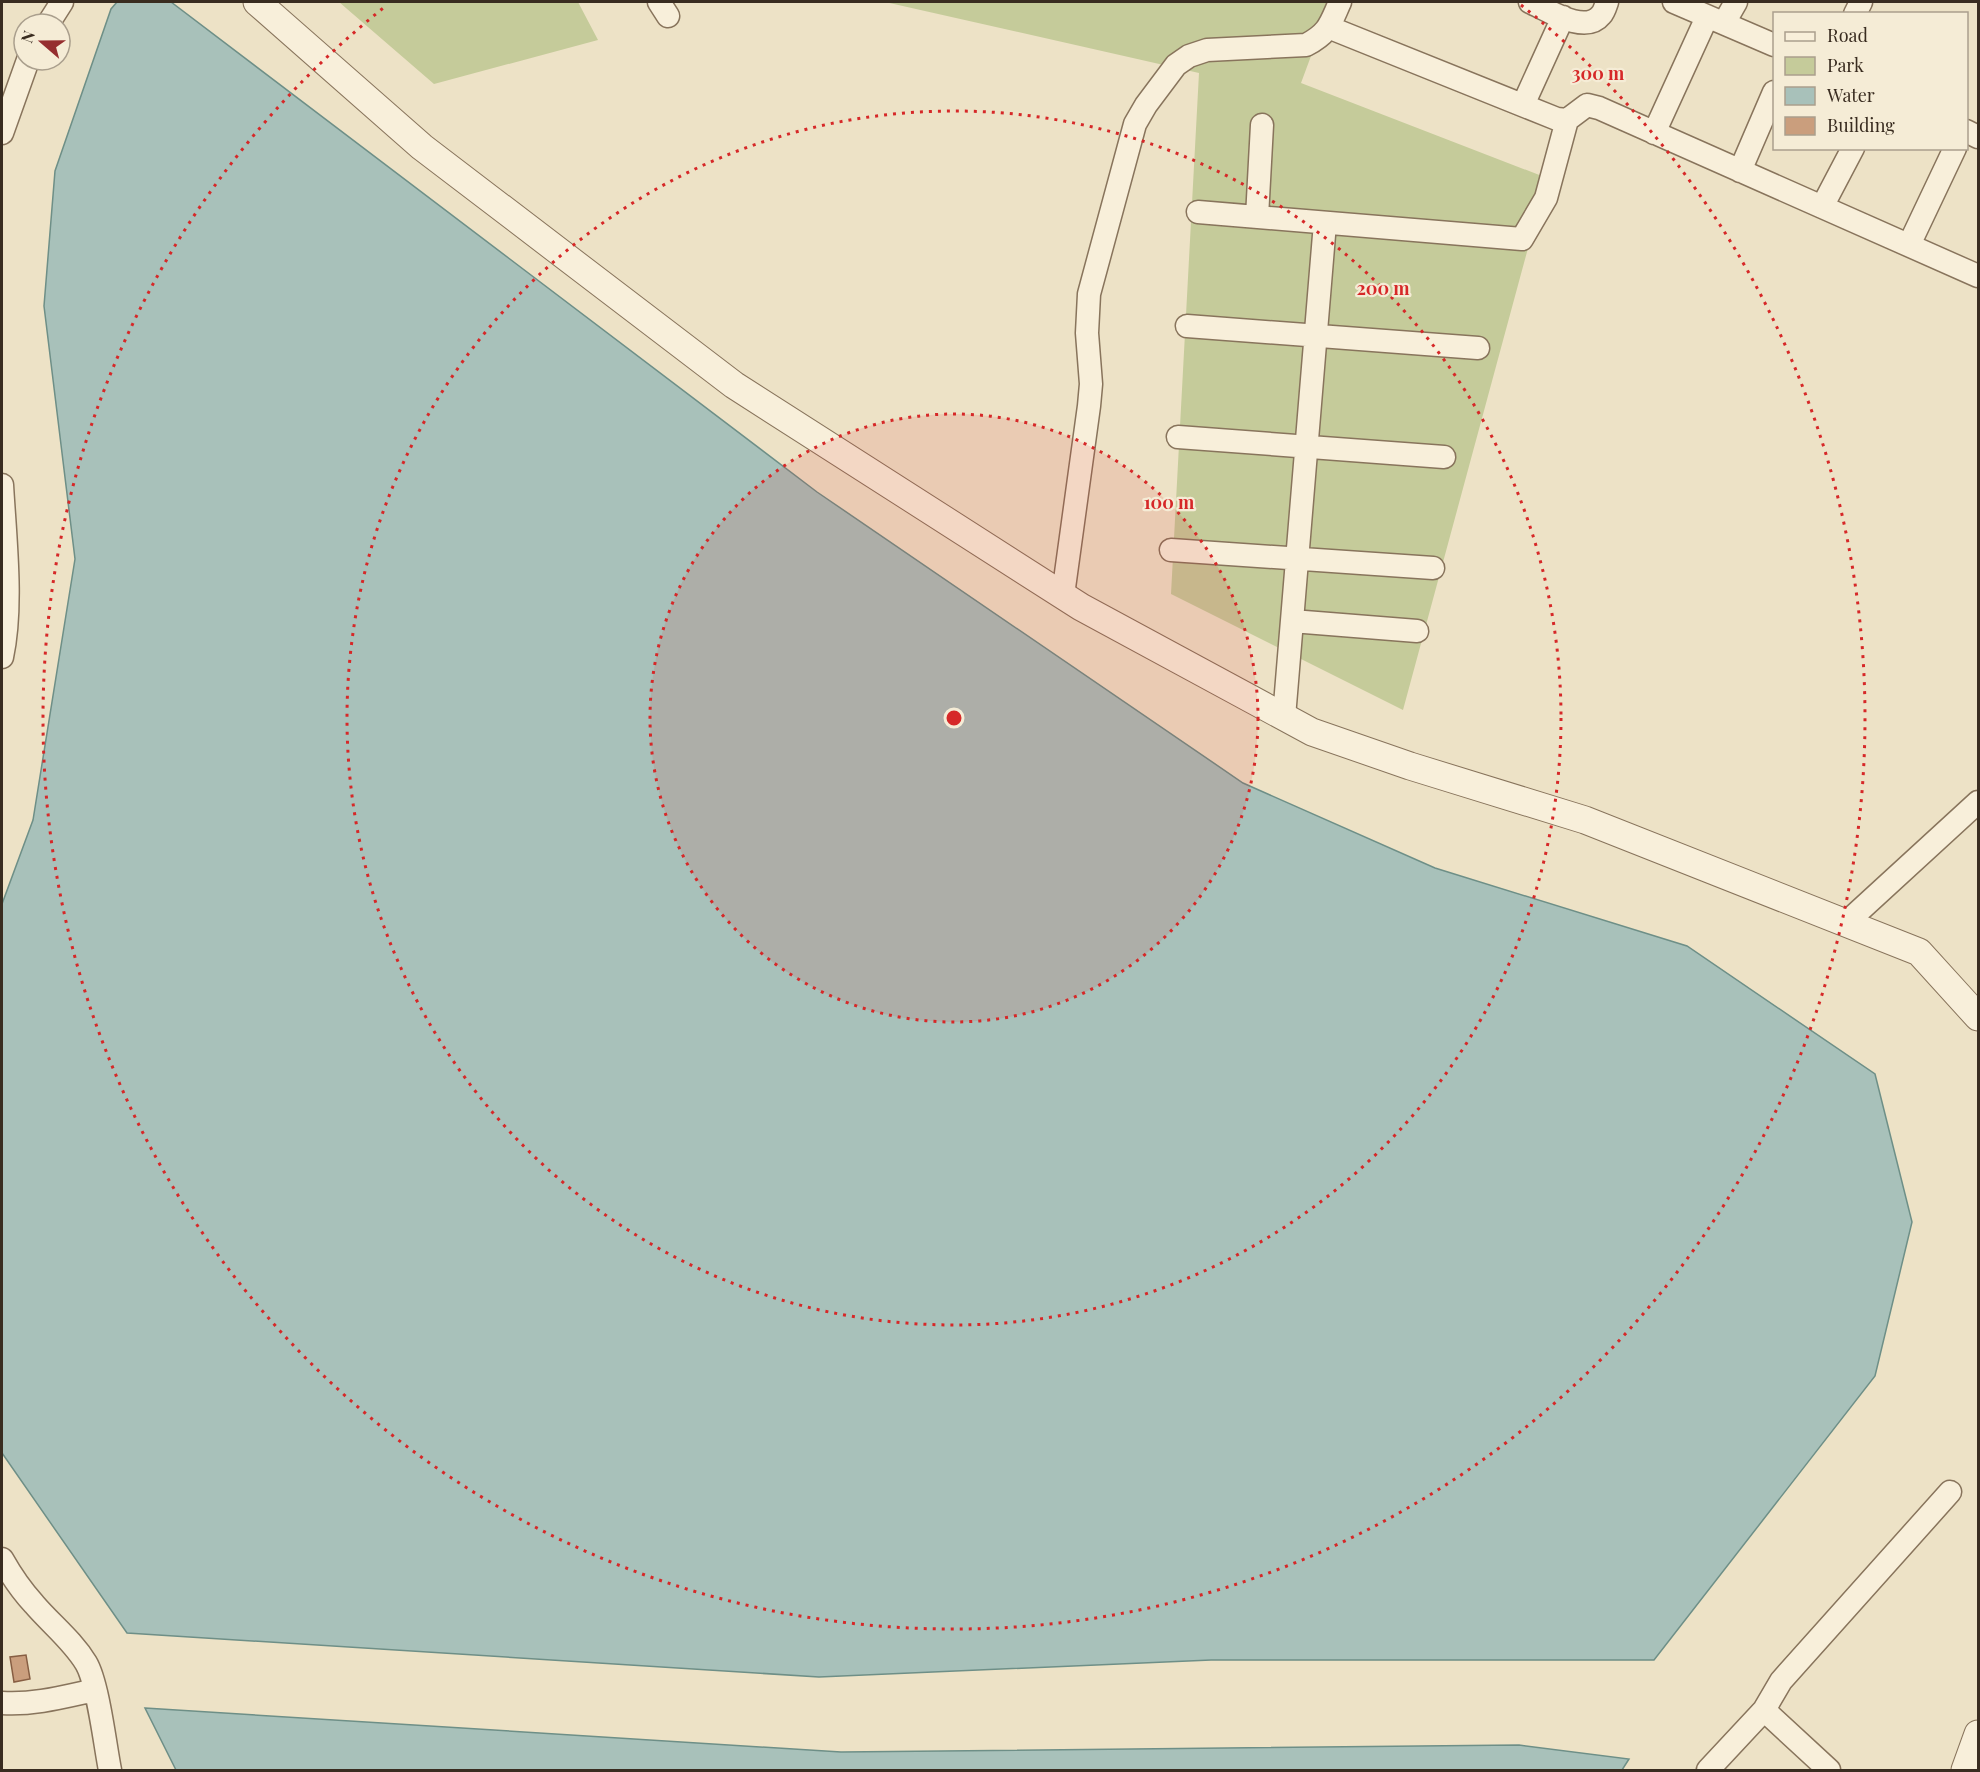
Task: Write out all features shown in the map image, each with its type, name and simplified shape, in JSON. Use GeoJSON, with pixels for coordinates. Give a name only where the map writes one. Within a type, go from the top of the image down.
{"type":"FeatureCollection","features":[{"type":"Feature","properties":{"kind":"street"},"geometry":{"type":"LineString","coordinates":[[257,2],[422,147],[734,385],[1091,613],[1312,732],[1410,766],[1585,820],[1920,952],[1978,1017]]}},
{"type":"Feature","properties":{"kind":"street"},"geometry":{"type":"LineString","coordinates":[[1063,596],[1091,384],[1087,333],[1089,294],[1135,124],[1146,105],[1176,65],[1190,56],[1207,50],[1306,45],[1320,38],[1340,2]]}},
{"type":"Feature","properties":{"kind":"street"},"geometry":{"type":"LineString","coordinates":[[1530,2],[1576,23],[1588,23],[1601,16],[1607,2]]}},
{"type":"Feature","properties":{"kind":"street"},"geometry":{"type":"LineString","coordinates":[[1674,2],[1773,45]]}},
{"type":"Feature","properties":{"kind":"street"},"geometry":{"type":"LineString","coordinates":[[1654,133],[1715,20],[1736,2]]}},
{"type":"Feature","properties":{"kind":"street"},"geometry":{"type":"LineString","coordinates":[[1523,105],[1563,17]]}},
{"type":"Feature","properties":{"kind":"street"},"geometry":{"type":"LineString","coordinates":[[1328,27],[1557,119],[1567,120]]}},
{"type":"Feature","properties":{"kind":"street"},"geometry":{"type":"LineString","coordinates":[[2,133],[24,72]]}},
{"type":"Feature","properties":{"kind":"street"},"geometry":{"type":"LineString","coordinates":[[1740,171],[1773,94]]}},
{"type":"Feature","properties":{"kind":"street"},"geometry":{"type":"LineString","coordinates":[[1198,212],[1522,239],[1546,198],[1567,120],[1587,105],[1599,108],[1978,276]]}},
{"type":"Feature","properties":{"kind":"street"},"geometry":{"type":"LineString","coordinates":[[1257,217],[1262,125]]}},
{"type":"Feature","properties":{"kind":"street"},"geometry":{"type":"LineString","coordinates":[[1822,207],[1852,150]]}},
{"type":"Feature","properties":{"kind":"street"},"geometry":{"type":"LineString","coordinates":[[1909,245],[1954,150]]}},
{"type":"Feature","properties":{"kind":"street"},"geometry":{"type":"LineString","coordinates":[[1284,717],[1325,223]]}},
{"type":"Feature","properties":{"kind":"street"},"geometry":{"type":"LineString","coordinates":[[1187,326],[1478,348]]}},
{"type":"Feature","properties":{"kind":"street"},"geometry":{"type":"LineString","coordinates":[[1178,437],[1444,458]]}},
{"type":"Feature","properties":{"kind":"street"},"geometry":{"type":"LineString","coordinates":[[2,484],[4,588],[2,657]]}},
{"type":"Feature","properties":{"kind":"street"},"geometry":{"type":"LineString","coordinates":[[1171,550],[1433,568]]}},
{"type":"Feature","properties":{"kind":"street"},"geometry":{"type":"LineString","coordinates":[[1292,621],[1417,631]]}},
{"type":"Feature","properties":{"kind":"street"},"geometry":{"type":"LineString","coordinates":[[1846,923],[1978,802]]}},
{"type":"Feature","properties":{"kind":"street"},"geometry":{"type":"LineString","coordinates":[[1708,1770],[1764,1710],[1781,1681],[1950,1492]]}},
{"type":"Feature","properties":{"kind":"street"},"geometry":{"type":"LineString","coordinates":[[2,1561],[34,1605],[70,1642],[87,1665],[95,1690],[110,1770]]}},
{"type":"Feature","properties":{"kind":"street"},"geometry":{"type":"LineString","coordinates":[[2,1703],[34,1703],[95,1690]]}},
{"type":"Feature","properties":{"kind":"street"},"geometry":{"type":"LineString","coordinates":[[1764,1710],[1829,1770]]}},
{"type":"Feature","properties":{"kind":"street"},"geometry":{"type":"LineString","coordinates":[[1965,1770],[1978,1734]]}},
{"type":"Feature","properties":{"kind":"green space"},"geometry":{"type":"Polygon","coordinates":[[[339,2],[578,2],[598,40],[434,84],[339,2]]]}},
{"type":"Feature","properties":{"kind":"green space"},"geometry":{"type":"Polygon","coordinates":[[[885,2],[1331,2],[1301,83],[1547,178],[1403,710],[1171,594],[1199,73],[885,2]]]}},
{"type":"Feature","properties":{"kind":"water"},"geometry":{"type":"Polygon","coordinates":[[[117,2],[171,2],[817,492],[1243,783],[1435,868],[1687,946],[1875,1074],[1912,1222],[1875,1376],[1654,1660],[1211,1660],[819,1677],[127,1633],[2,1453],[2,904],[33,820],[75,559],[44,306],[55,171],[111,9],[117,2]]]}},
{"type":"Feature","properties":{"kind":"water"},"geometry":{"type":"Polygon","coordinates":[[[145,1708],[841,1752],[1519,1745],[1629,1759],[1622,1770],[176,1770],[145,1708]]]}},
{"type":"Feature","properties":{"kind":"building"},"geometry":{"type":"Polygon","coordinates":[[[26,1655],[30,1679],[14,1682],[10,1657],[26,1655]]]}}]}
